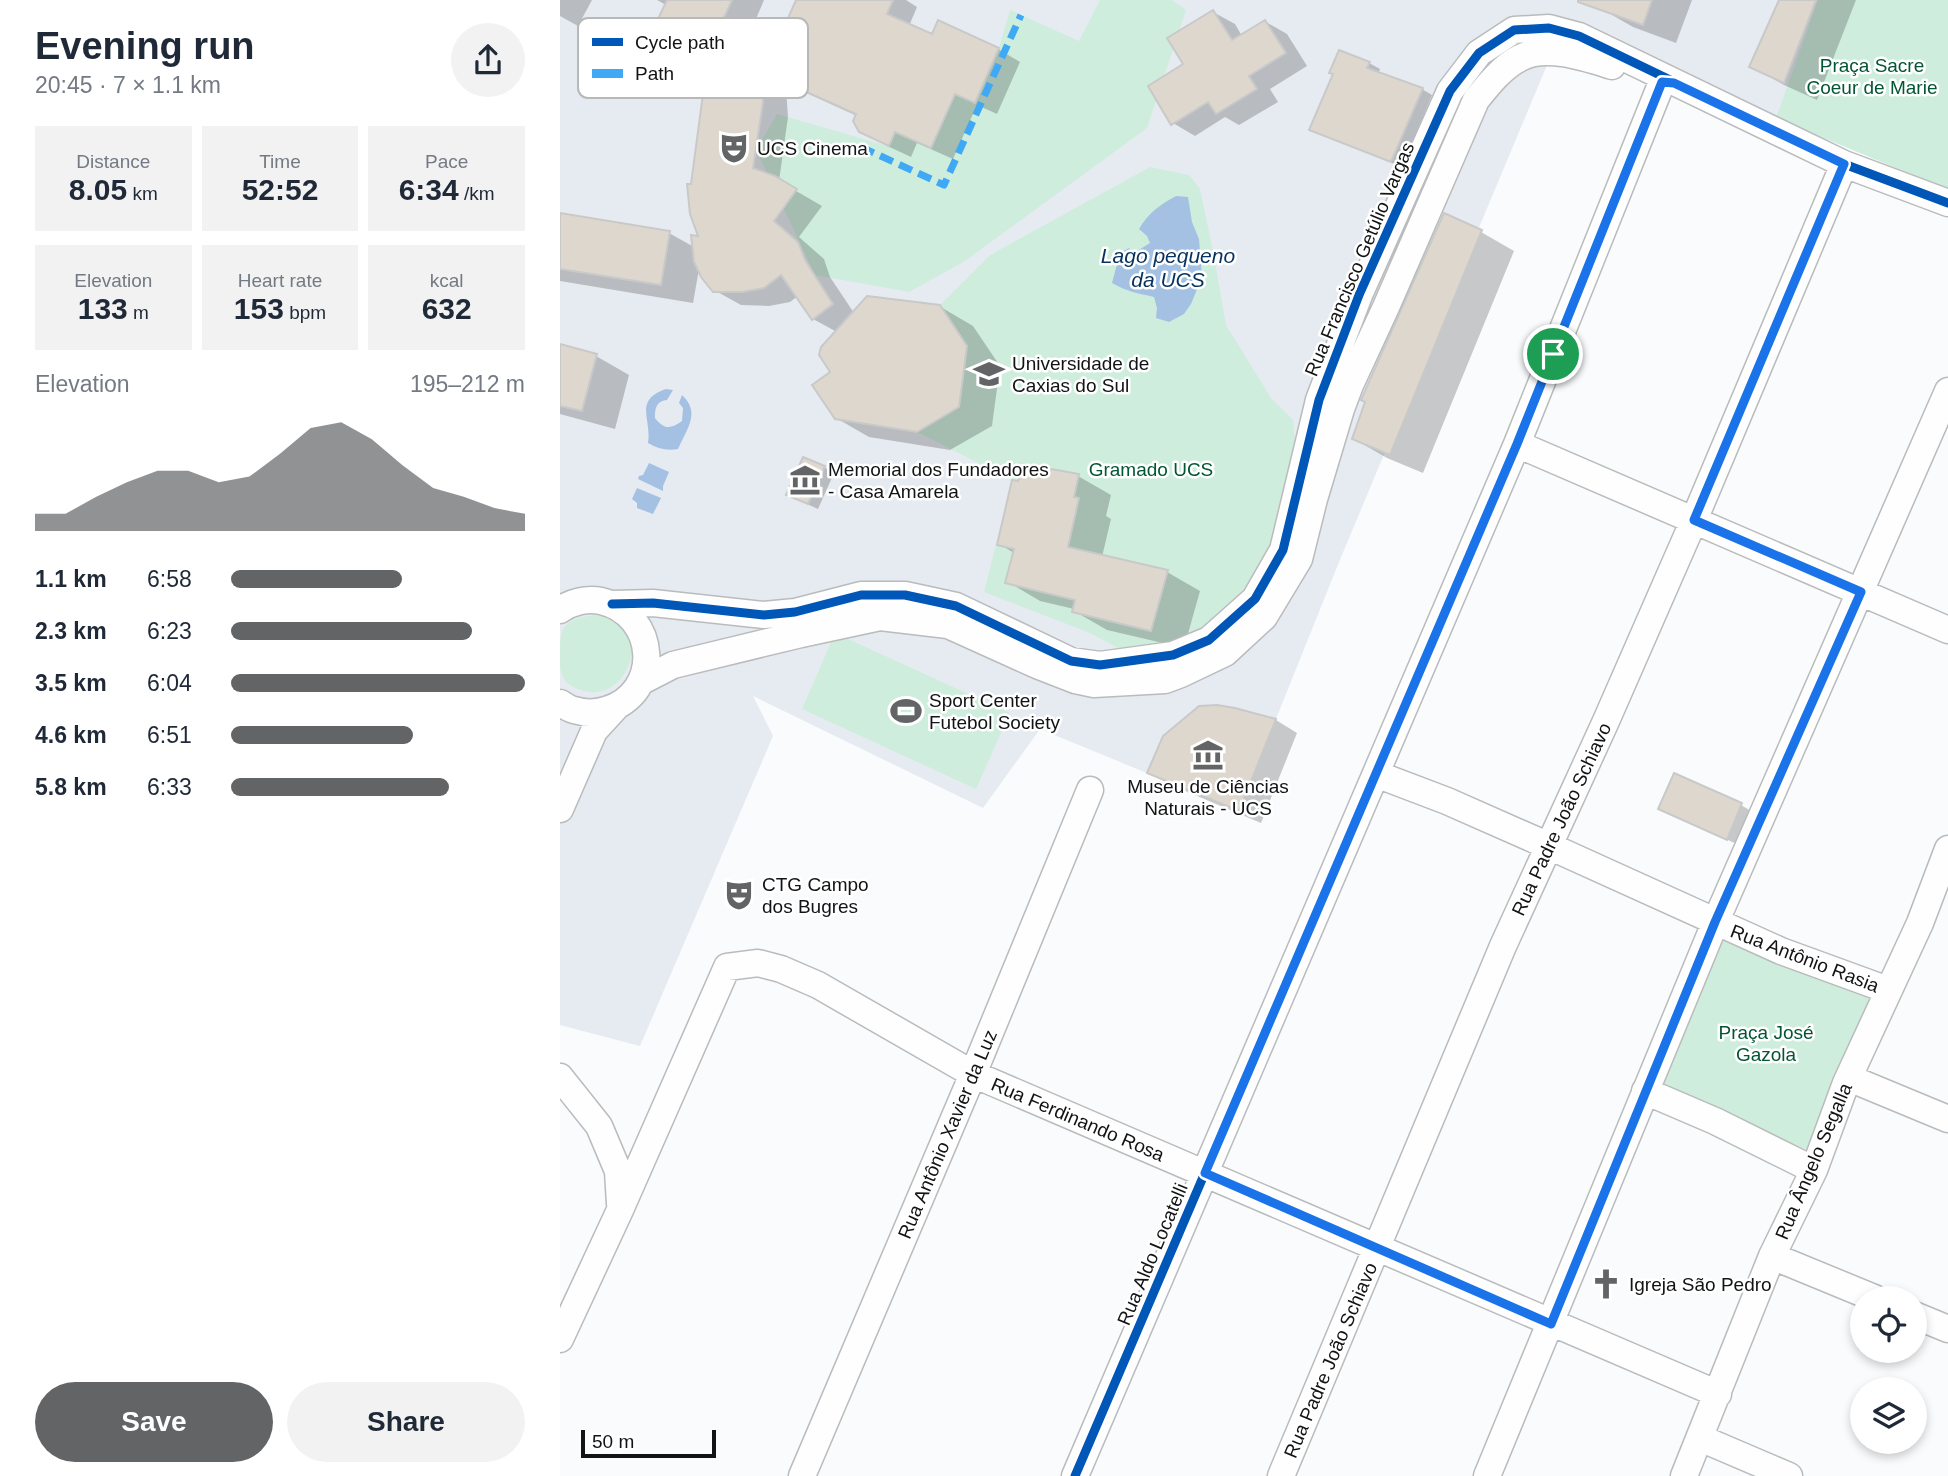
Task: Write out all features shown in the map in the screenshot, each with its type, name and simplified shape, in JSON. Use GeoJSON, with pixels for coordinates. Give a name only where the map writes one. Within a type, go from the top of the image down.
{"type":"FeatureCollection","features":[{"type":"Feature","properties":{"kind":"street","name":"Rua Francisco Getúlio Vargas"},"geometry":{"type":"LineString","coordinates":[[560,610],[580,601],[596,600],[612,604],[653,604],[764,615],[795,612],[861,595],[905,595],[956,606],[1071,661],[1100,665],[1173,655],[1209,640],[1255,599],[1283,550],[1319,400],[1359,295],[1450,91],[1479,53],[1514,30],[1549,28],[1579,36],[1667,81]]}},
{"type":"Feature","properties":{"kind":"street"},"geometry":{"type":"LineString","coordinates":[[560,809],[594,731],[642,681],[673,665],[801,634],[880,617],[948,625],[1039,666],[1075,680],[1094,684],[1166,680],[1225,653],[1264,617],[1299,559],[1314,499],[1350,385],[1476,100],[1493,79],[1520,58],[1541,52],[1581,56],[1667,81],[1844,164],[1948,203]]}},
{"type":"Feature","properties":{"kind":"street","name":"Rua Aldo Locatelli"},"geometry":{"type":"LineString","coordinates":[[1076,1476],[1517,444],[1667,81]]}},
{"type":"Feature","properties":{"kind":"street","name":"Rua Padre João Schiavo"},"geometry":{"type":"LineString","coordinates":[[1281,1476],[1503,946],[1694,520],[1844,164]]}},
{"type":"Feature","properties":{"kind":"street"},"geometry":{"type":"LineString","coordinates":[[1487,1476],[1715,922],[1948,391]]}},
{"type":"Feature","properties":{"kind":"street"},"geometry":{"type":"LineString","coordinates":[[1517,444],[1948,631]]}},
{"type":"Feature","properties":{"kind":"street"},"geometry":{"type":"LineString","coordinates":[[880,617],[898,605],[905,595]]}},
{"type":"Feature","properties":{"kind":"street"},"geometry":{"type":"LineString","coordinates":[[612,604],[626,612],[642,632],[647,656],[642,681]]}},
{"type":"Feature","properties":{"kind":"street"},"geometry":{"type":"LineString","coordinates":[[560,703],[574,710],[596,713],[617,706]]}},
{"type":"Feature","properties":{"kind":"street","name":"Rua Antônio Rasia"},"geometry":{"type":"LineString","coordinates":[[1376,774],[1549,846],[1781,951],[1888,990]]}},
{"type":"Feature","properties":{"kind":"street","name":"Rua Antônio Xavier da Luz"},"geometry":{"type":"LineString","coordinates":[[802,1476],[1090,790]]}},
{"type":"Feature","properties":{"kind":"street","name":"Rua Ângelo Segalla"},"geometry":{"type":"LineString","coordinates":[[1684,1476],[1772,1256],[1814,1170],[1849,1078],[1920,923],[1948,849]]}},
{"type":"Feature","properties":{"kind":"street","name":"Rua Ferdinando Rosa"},"geometry":{"type":"LineString","coordinates":[[620,1210],[727,967],[758,963],[781,969],[818,985],[973,1074],[1718,1394]]}},
{"type":"Feature","properties":{"kind":"street"},"geometry":{"type":"LineString","coordinates":[[560,1077],[599,1126],[618,1171],[620,1210],[560,1339]]}},
{"type":"Feature","properties":{"kind":"street"},"geometry":{"type":"LineString","coordinates":[[1849,1078],[1948,1119]]}},
{"type":"Feature","properties":{"kind":"street"},"geometry":{"type":"LineString","coordinates":[[1645,1091],[1715,1121],[1814,1170]]}},
{"type":"Feature","properties":{"kind":"street"},"geometry":{"type":"LineString","coordinates":[[1772,1256],[1850,1288]]}},
{"type":"Feature","properties":{"kind":"street"},"geometry":{"type":"LineString","coordinates":[[1927,1320],[1948,1329]]}},
{"type":"Feature","properties":{"kind":"street"},"geometry":{"type":"LineString","coordinates":[[1700,1438],[1789,1476]]}},
{"type":"Feature","properties":{"kind":"shaded area","name":"Universidade de Caxias do Sul"},"geometry":{"type":"Polygon","coordinates":[[[560,0],[1948,0],[1948,187],[1560,34],[1339,562],[1239,811],[1040,729],[983,808],[753,696],[773,736],[640,1046],[560,1025],[560,0]]]}},
{"type":"Feature","properties":{"kind":"green space"},"geometry":{"type":"Polygon","coordinates":[[[1100,0],[1172,0],[1186,10],[1147,128],[965,261],[909,292],[815,275],[756,150],[777,114],[888,146],[895,132],[931,148],[955,94],[975,102],[999,48],[1010,10],[1079,41],[1100,0]]]}},
{"type":"Feature","properties":{"kind":"green space","name":"Praça Sacre Coeur de Marie"},"geometry":{"type":"Polygon","coordinates":[[[1818,0],[1948,0],[1948,190],[1776,118],[1818,0]]]}},
{"type":"Feature","properties":{"kind":"green space","name":"Gramado UCS"},"geometry":{"type":"Polygon","coordinates":[[[1150,167],[1189,175],[1200,189],[1226,325],[1271,398],[1293,420],[1296,455],[1280,528],[1256,579],[1227,617],[1195,635],[1161,646],[1118,648],[1090,633],[984,592],[1012,480],[917,432],[959,407],[967,346],[940,305],[990,255],[1150,167]]]}},
{"type":"Feature","properties":{"kind":"green space"},"geometry":{"type":"Polygon","coordinates":[[[594,615],[612,619],[625,629],[631,641],[632,655],[620,680],[609,688],[596,692],[581,690],[567,683],[560,664],[561,639],[565,627],[575,620],[594,615]]]}},
{"type":"Feature","properties":{"kind":"green space","name":"Sport Center Futebol Society"},"geometry":{"type":"Polygon","coordinates":[[[835,633],[1010,713],[976,789],[802,709],[835,633]]]}},
{"type":"Feature","properties":{"kind":"green space","name":"Praça José Gazola"},"geometry":{"type":"Polygon","coordinates":[[[1723,936],[1872,999],[1808,1150],[1659,1088],[1723,936]]]}},
{"type":"Feature","properties":{"kind":"water","name":"Lago pequeno da UCS"},"geometry":{"type":"Polygon","coordinates":[[[1176,196],[1188,197],[1192,222],[1199,239],[1202,277],[1184,314],[1169,322],[1156,318],[1154,297],[1112,283],[1120,253],[1129,248],[1134,253],[1150,243],[1139,229],[1155,210],[1176,196]]]}},
{"type":"Feature","properties":{"kind":"water"},"geometry":{"type":"Polygon","coordinates":[[[666,389],[673,390],[667,400],[658,404],[655,412],[655,418],[661,425],[671,427],[682,421],[683,408],[679,403],[682,395],[691,408],[690,421],[678,449],[663,449],[648,443],[647,405],[650,399],[666,389]]]}},
{"type":"Feature","properties":{"kind":"water"},"geometry":{"type":"Polygon","coordinates":[[[649,463],[669,472],[663,491],[638,479],[649,463]]]}},
{"type":"Feature","properties":{"kind":"water"},"geometry":{"type":"Polygon","coordinates":[[[637,488],[661,498],[653,514],[637,508],[637,503],[632,499],[637,488]]]}},
{"type":"Feature","properties":{"kind":"building"},"geometry":{"type":"Polygon","coordinates":[[[667,0],[732,0],[724,18],[658,18],[667,0]]]}},
{"type":"Feature","properties":{"kind":"building"},"geometry":{"type":"Polygon","coordinates":[[[796,0],[893,0],[887,14],[932,34],[938,20],[999,48],[975,103],[955,94],[931,148],[895,132],[889,146],[859,132],[853,121],[856,114],[808,93],[808,18],[788,18],[796,0]]]}},
{"type":"Feature","properties":{"kind":"building"},"geometry":{"type":"Polygon","coordinates":[[[1578,0],[1652,0],[1643,25],[1578,0]]]}},
{"type":"Feature","properties":{"kind":"building"},"geometry":{"type":"Polygon","coordinates":[[[1779,0],[1816,0],[1784,83],[1749,67],[1779,0]]]}},
{"type":"Feature","properties":{"kind":"building"},"geometry":{"type":"Polygon","coordinates":[[[1213,10],[1232,40],[1265,20],[1286,53],[1249,76],[1257,89],[1216,114],[1208,102],[1171,125],[1148,86],[1183,64],[1167,38],[1213,10]]]}},
{"type":"Feature","properties":{"kind":"building"},"geometry":{"type":"Polygon","coordinates":[[[1339,50],[1370,62],[1367,68],[1423,88],[1391,162],[1309,130],[1333,74],[1329,73],[1339,50]]]}},
{"type":"Feature","properties":{"kind":"building"},"geometry":{"type":"Polygon","coordinates":[[[702,98],[763,98],[753,168],[775,176],[797,189],[774,221],[798,242],[805,260],[833,304],[812,320],[781,275],[764,288],[742,292],[713,292],[701,277],[694,262],[691,235],[698,236],[690,214],[687,184],[691,184],[702,98]]]}},
{"type":"Feature","properties":{"kind":"building"},"geometry":{"type":"Polygon","coordinates":[[[560,213],[670,231],[661,285],[560,269],[560,213]]]}},
{"type":"Feature","properties":{"kind":"building"},"geometry":{"type":"Polygon","coordinates":[[[1444,213],[1482,230],[1390,455],[1352,439],[1365,402],[1361,400],[1444,213]]]}},
{"type":"Feature","properties":{"kind":"building"},"geometry":{"type":"Polygon","coordinates":[[[867,296],[940,305],[967,346],[959,407],[917,432],[835,419],[812,385],[830,372],[819,355],[821,347],[867,296]]]}},
{"type":"Feature","properties":{"kind":"building"},"geometry":{"type":"Polygon","coordinates":[[[560,344],[597,354],[582,411],[560,406],[560,344]]]}},
{"type":"Feature","properties":{"kind":"building","name":"Memorial dos Fundadores - Casa Amarela"},"geometry":{"type":"Polygon","coordinates":[[[803,457],[825,466],[808,504],[786,495],[803,457]]]}},
{"type":"Feature","properties":{"kind":"building"},"geometry":{"type":"Polygon","coordinates":[[[1023,464],[1079,474],[1074,497],[1079,498],[1068,547],[1168,570],[1151,631],[1072,612],[1075,600],[1005,583],[1014,549],[997,545],[1012,480],[1018,481],[1023,464]]]}},
{"type":"Feature","properties":{"kind":"building","name":"Museu de Ciências Naturais - UCS"},"geometry":{"type":"Polygon","coordinates":[[[1217,705],[1276,719],[1239,811],[1147,773],[1163,736],[1199,706],[1217,705]]]}},
{"type":"Feature","properties":{"kind":"building"},"geometry":{"type":"Polygon","coordinates":[[[1674,773],[1742,803],[1727,840],[1658,809],[1674,773]]]}},
{"type":"Feature","properties":{"kind":"marked path"},"geometry":{"type":"LineString","coordinates":[[861,147],[944,185],[1021,15]]}},
{"type":"Feature","properties":{"kind":"cycle path"},"geometry":{"type":"LineString","coordinates":[[612,604],[653,603],[764,615],[795,612],[861,595],[905,595],[956,606],[1071,661],[1100,665],[1173,655],[1209,640],[1255,599],[1283,550],[1319,400],[1359,295],[1450,91],[1479,53],[1514,30],[1549,28],[1579,36],[1844,164],[1948,203]]}},
{"type":"Feature","properties":{"kind":"cycle path"},"geometry":{"type":"LineString","coordinates":[[1075,1476],[1517,444],[1664,77]]}},
{"type":"Feature","properties":{"kind":"place","name":"UCS Cinema"},"geometry":{"type":"Point","coordinates":[734,148]}},
{"type":"Feature","properties":{"kind":"place","name":"Universidade de Caxias do Sul"},"geometry":{"type":"Point","coordinates":[989,374]}},
{"type":"Feature","properties":{"kind":"place","name":"Memorial dos Fundadores - Casa Amarela"},"geometry":{"type":"Point","coordinates":[805,480]}},
{"type":"Feature","properties":{"kind":"place","name":"Sport Center Futebol Society"},"geometry":{"type":"Point","coordinates":[906,711]}},
{"type":"Feature","properties":{"kind":"place","name":"Museu de Ciências Naturais - UCS"},"geometry":{"type":"Point","coordinates":[1208,755]}},
{"type":"Feature","properties":{"kind":"place","name":"CTG Campo dos Bugres"},"geometry":{"type":"Point","coordinates":[739,895]}},
{"type":"Feature","properties":{"kind":"place","name":"Igreja São Pedro"},"geometry":{"type":"Point","coordinates":[1606,1284]}},
{"type":"Feature","properties":{"kind":"route"},"geometry":{"type":"LineString","coordinates":[[1662,82],[1674,83],[1844,164],[1694,520],[1861,592],[1715,922],[1551,1324],[1205,1173],[1553,354],[1662,82]]}}]}
